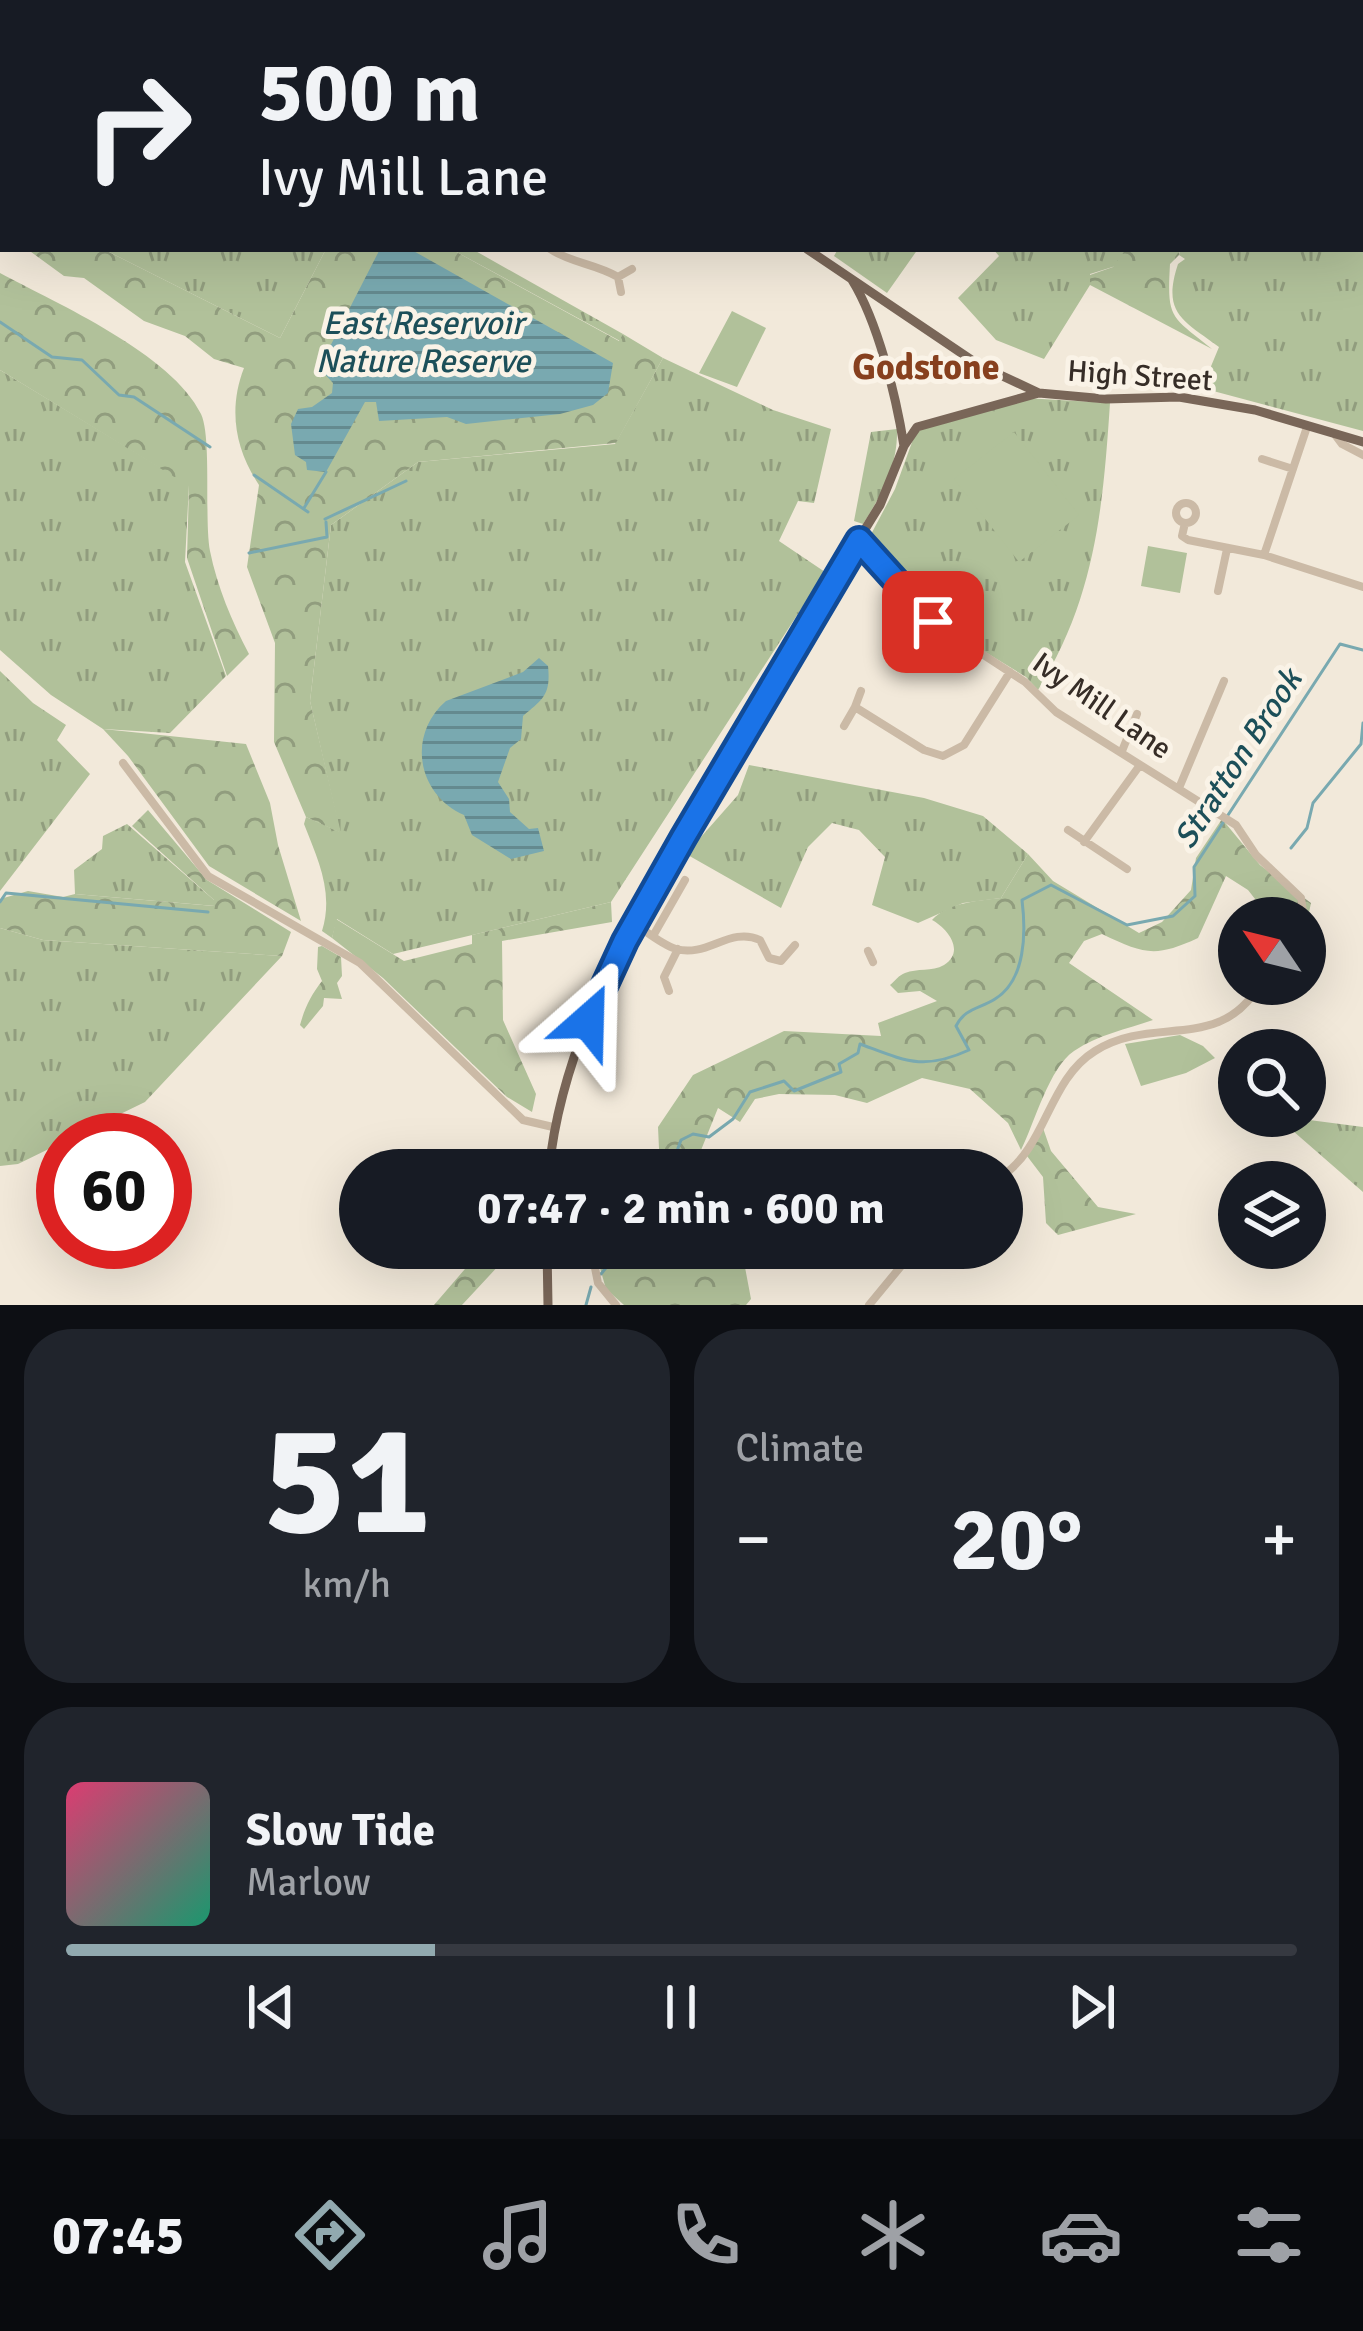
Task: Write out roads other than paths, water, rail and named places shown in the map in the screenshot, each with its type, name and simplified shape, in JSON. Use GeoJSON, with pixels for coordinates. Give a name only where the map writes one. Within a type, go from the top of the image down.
{"type":"FeatureCollection","features":[{"type":"Feature","properties":{"kind":"main road"},"geometry":{"type":"LineString","coordinates":[[811,252],[979,365],[1040,394]]}},
{"type":"Feature","properties":{"kind":"main road"},"geometry":{"type":"LineString","coordinates":[[850,278],[864,302],[904,446]]}},
{"type":"Feature","properties":{"kind":"main road"},"geometry":{"type":"LineString","coordinates":[[864,302],[878,296]]}},
{"type":"Feature","properties":{"kind":"main road"},"geometry":{"type":"LineString","coordinates":[[1010,381],[1010,398]]}},
{"type":"Feature","properties":{"kind":"main road"},"geometry":{"type":"LineString","coordinates":[[550,1149],[583,1030],[634,924],[893,481],[916,427],[1010,398],[1040,394]]}},
{"type":"Feature","properties":{"kind":"main road","name":"High Street"},"geometry":{"type":"LineString","coordinates":[[1040,394],[1179,397],[1255,410],[1363,442]]}},
{"type":"Feature","properties":{"kind":"main road"},"geometry":{"type":"LineString","coordinates":[[898,412],[916,427]]}},
{"type":"Feature","properties":{"kind":"main road"},"geometry":{"type":"LineString","coordinates":[[547,1269],[548,1305]]}},
{"type":"Feature","properties":{"kind":"street"},"geometry":{"type":"LineString","coordinates":[[555,252],[618,277],[621,292]]}},
{"type":"Feature","properties":{"kind":"street"},"geometry":{"type":"LineString","coordinates":[[618,277],[632,269]]}},
{"type":"Feature","properties":{"kind":"street"},"geometry":{"type":"LineString","coordinates":[[1264,555],[1307,427]]}},
{"type":"Feature","properties":{"kind":"street"},"geometry":{"type":"LineString","coordinates":[[1336,436],[1363,455]]}},
{"type":"Feature","properties":{"kind":"street"},"geometry":{"type":"LineString","coordinates":[[1266,463],[1293,469]]}},
{"type":"Feature","properties":{"kind":"street"},"geometry":{"type":"LineString","coordinates":[[1185,523],[1182,536],[1188,540],[1264,555],[1363,587]]}},
{"type":"Feature","properties":{"kind":"street","name":"Ivy Mill Lane"},"geometry":{"type":"LineString","coordinates":[[859,540],[933,622],[1035,689],[1056,712],[1226,818],[1300,897]]}},
{"type":"Feature","properties":{"kind":"street"},"geometry":{"type":"LineString","coordinates":[[1218,590],[1227,549]]}},
{"type":"Feature","properties":{"kind":"street"},"geometry":{"type":"LineString","coordinates":[[855,707],[932,754],[952,754],[964,746],[1010,672]]}},
{"type":"Feature","properties":{"kind":"street"},"geometry":{"type":"LineString","coordinates":[[1180,788],[1224,681]]}},
{"type":"Feature","properties":{"kind":"street"},"geometry":{"type":"LineString","coordinates":[[844,726],[861,691]]}},
{"type":"Feature","properties":{"kind":"street"},"geometry":{"type":"LineString","coordinates":[[1122,752],[1136,714]]}},
{"type":"Feature","properties":{"kind":"street"},"geometry":{"type":"LineString","coordinates":[[123,763],[208,876],[360,963],[523,1120],[553,1127]]}},
{"type":"Feature","properties":{"kind":"street"},"geometry":{"type":"LineString","coordinates":[[1084,842],[1140,766]]}},
{"type":"Feature","properties":{"kind":"street"},"geometry":{"type":"LineString","coordinates":[[1069,830],[1127,868]]}},
{"type":"Feature","properties":{"kind":"street"},"geometry":{"type":"LineString","coordinates":[[653,936],[685,880]]}},
{"type":"Feature","properties":{"kind":"street"},"geometry":{"type":"LineString","coordinates":[[634,924],[678,949],[704,949],[745,935],[760,940],[770,958],[782,961],[795,945]]}},
{"type":"Feature","properties":{"kind":"street"},"geometry":{"type":"LineString","coordinates":[[669,991],[664,977],[678,949]]}},
{"type":"Feature","properties":{"kind":"street"},"geometry":{"type":"LineString","coordinates":[[868,951],[873,962]]}},
{"type":"Feature","properties":{"kind":"street"},"geometry":{"type":"LineString","coordinates":[[1023,1158],[1064,1082],[1091,1053],[1130,1036],[1188,1030],[1226,1020],[1247,1005]]}},
{"type":"Feature","properties":{"kind":"street"},"geometry":{"type":"LineString","coordinates":[[595,1269],[598,1283],[616,1305]]}},
{"type":"Feature","properties":{"kind":"street"},"geometry":{"type":"LineString","coordinates":[[869,1305],[899,1269]]}},
{"type":"Feature","properties":{"kind":"water","name":"East Reservoir Nature Reserve"},"geometry":{"type":"Polygon","coordinates":[[[378,252],[415,252],[613,363],[608,393],[593,405],[560,414],[466,424],[447,417],[379,421],[376,402],[365,402],[326,472],[307,470],[306,462],[295,455],[291,424],[298,409],[312,407],[332,393],[333,383],[319,368],[378,252]]]}},
{"type":"Feature","properties":{"kind":"water"},"geometry":{"type":"Polygon","coordinates":[[[539,658],[548,666],[547,690],[523,716],[521,739],[510,748],[498,782],[509,799],[510,812],[529,829],[538,828],[544,851],[511,859],[472,835],[464,815],[436,794],[423,764],[422,747],[433,715],[446,701],[523,672],[539,658]]]}},
{"type":"Feature","properties":{"kind":"waterway"},"geometry":{"type":"LineString","coordinates":[[0,322],[52,357],[82,360],[119,395],[134,397],[210,447]]}},
{"type":"Feature","properties":{"kind":"waterway"},"geometry":{"type":"LineString","coordinates":[[304,508],[326,472]]}},
{"type":"Feature","properties":{"kind":"waterway"},"geometry":{"type":"LineString","coordinates":[[254,475],[308,512]]}},
{"type":"Feature","properties":{"kind":"waterway"},"geometry":{"type":"LineString","coordinates":[[325,519],[406,481]]}},
{"type":"Feature","properties":{"kind":"waterway"},"geometry":{"type":"LineString","coordinates":[[249,553],[327,537],[326,522]]}},
{"type":"Feature","properties":{"kind":"waterway","name":"Stratton Brook"},"geometry":{"type":"LineString","coordinates":[[678,1149],[681,1140],[693,1134],[709,1137],[733,1119],[750,1092],[784,1081],[794,1091],[841,1072],[839,1064],[858,1053],[860,1044],[926,1062],[969,1050],[956,1026],[1013,980],[1023,940],[1022,900],[1051,885],[1127,925],[1173,916],[1195,896],[1194,867],[1340,644],[1363,650]]}},
{"type":"Feature","properties":{"kind":"waterway"},"geometry":{"type":"LineString","coordinates":[[1291,848],[1307,828],[1313,803],[1361,744],[1363,723]]}},
{"type":"Feature","properties":{"kind":"waterway"},"geometry":{"type":"LineString","coordinates":[[0,902],[6,893],[208,912]]}},
{"type":"Feature","properties":{"kind":"waterway","name":"Stratton Brook"},"geometry":{"type":"LineString","coordinates":[[601,1274],[605,1269]]}},
{"type":"Feature","properties":{"kind":"waterway","name":"Stratton Brook"},"geometry":{"type":"LineString","coordinates":[[586,1305],[591,1287]]}},
{"type":"Feature","properties":{"kind":"district","name":"Godstone"},"geometry":{"type":"Point","coordinates":[926,367]}}]}
